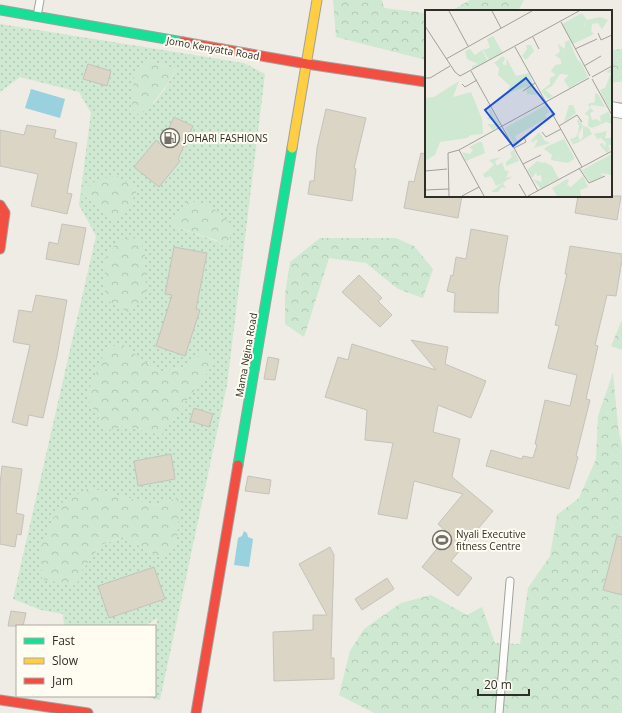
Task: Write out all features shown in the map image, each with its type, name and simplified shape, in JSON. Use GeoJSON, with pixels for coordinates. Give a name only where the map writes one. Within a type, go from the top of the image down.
{"type":"FeatureCollection","features":[{"type":"Feature","properties":{"kind":"street","name":"Mama Ngina Road"},"geometry":{"type":"LineString","coordinates":[[196,713],[308,64],[317,0]]}},
{"type":"Feature","properties":{"kind":"street","name":"Jomo Kenyatta Road"},"geometry":{"type":"LineString","coordinates":[[0,10],[308,64],[425,82]]}},
{"type":"Feature","properties":{"kind":"street"},"geometry":{"type":"LineString","coordinates":[[612,109],[622,111]]}},
{"type":"Feature","properties":{"kind":"street"},"geometry":{"type":"LineString","coordinates":[[0,205],[5,213],[0,249]]}},
{"type":"Feature","properties":{"kind":"street"},"geometry":{"type":"LineString","coordinates":[[0,700],[88,713]]}},
{"type":"Feature","properties":{"kind":"lane"},"geometry":{"type":"LineString","coordinates":[[37,17],[40,0]]}},
{"type":"Feature","properties":{"kind":"lane"},"geometry":{"type":"LineString","coordinates":[[500,713],[510,581]]}},
{"type":"Feature","properties":{"kind":"green space"},"geometry":{"type":"Polygon","coordinates":[[[333,0],[382,0],[384,8],[425,13],[425,60],[336,37],[333,0]]]}},
{"type":"Feature","properties":{"kind":"green space"},"geometry":{"type":"Polygon","coordinates":[[[470,0],[524,0],[519,10],[453,10],[470,0]]]}},
{"type":"Feature","properties":{"kind":"green space"},"geometry":{"type":"Polygon","coordinates":[[[0,24],[244,63],[265,74],[227,385],[160,700],[146,697],[156,697],[157,618],[146,625],[64,625],[63,614],[41,610],[13,599],[96,236],[79,205],[91,113],[79,92],[20,77],[0,92],[0,24]],[[150,60],[134,75],[153,104],[165,89],[176,70],[150,60]],[[231,224],[170,225],[216,241],[229,250],[231,224]],[[121,343],[125,426],[161,435],[179,410],[204,350],[188,366],[158,372],[121,343]],[[89,488],[79,574],[101,545],[123,537],[179,497],[155,505],[89,488]]]}},
{"type":"Feature","properties":{"kind":"green space"},"geometry":{"type":"Polygon","coordinates":[[[622,49],[622,81],[612,83],[612,50],[622,49]]]}},
{"type":"Feature","properties":{"kind":"green space"},"geometry":{"type":"Polygon","coordinates":[[[150,60],[176,70],[160,94],[139,115],[132,109],[134,74],[150,60]]]}},
{"type":"Feature","properties":{"kind":"green space"},"geometry":{"type":"Polygon","coordinates":[[[117,176],[138,189],[124,216],[111,220],[81,193],[98,179],[117,176]]]}},
{"type":"Feature","properties":{"kind":"green space"},"geometry":{"type":"Polygon","coordinates":[[[188,200],[212,207],[231,224],[229,251],[216,240],[170,225],[188,200]]]}},
{"type":"Feature","properties":{"kind":"green space"},"geometry":{"type":"Polygon","coordinates":[[[140,238],[145,255],[146,294],[130,313],[105,299],[105,260],[118,240],[140,238]]]}},
{"type":"Feature","properties":{"kind":"green space"},"geometry":{"type":"Polygon","coordinates":[[[320,238],[396,238],[414,246],[433,269],[423,298],[398,289],[366,263],[329,258],[304,337],[285,324],[285,294],[290,262],[320,238]]]}},
{"type":"Feature","properties":{"kind":"green space"},"geometry":{"type":"Polygon","coordinates":[[[622,320],[622,350],[611,346],[622,320]]]}},
{"type":"Feature","properties":{"kind":"green space"},"geometry":{"type":"Polygon","coordinates":[[[121,343],[158,372],[188,366],[204,350],[216,361],[161,435],[125,426],[106,431],[86,396],[106,349],[121,343]]]}},
{"type":"Feature","properties":{"kind":"green space"},"geometry":{"type":"Polygon","coordinates":[[[613,373],[618,426],[622,447],[622,713],[374,713],[339,695],[350,651],[364,629],[401,603],[431,595],[467,615],[482,607],[495,643],[520,644],[528,588],[550,556],[557,515],[579,498],[596,459],[598,416],[613,373]]]}},
{"type":"Feature","properties":{"kind":"green space"},"geometry":{"type":"Polygon","coordinates":[[[89,488],[155,505],[180,497],[177,541],[163,559],[122,537],[101,545],[79,574],[77,586],[42,579],[41,547],[61,503],[89,488]]]}},
{"type":"Feature","properties":{"kind":"water"},"geometry":{"type":"Polygon","coordinates":[[[31,89],[65,99],[60,118],[25,108],[31,89]]]}},
{"type":"Feature","properties":{"kind":"water"},"geometry":{"type":"Polygon","coordinates":[[[244,531],[247,533],[248,537],[253,539],[249,567],[234,565],[238,538],[242,536],[244,531]]]}},
{"type":"Feature","properties":{"kind":"building"},"geometry":{"type":"Polygon","coordinates":[[[88,64],[111,71],[107,86],[83,79],[88,64]]]}},
{"type":"Feature","properties":{"kind":"building"},"geometry":{"type":"Polygon","coordinates":[[[326,109],[366,118],[354,168],[356,169],[352,201],[308,194],[310,181],[314,181],[317,148],[326,109]]]}},
{"type":"Feature","properties":{"kind":"building"},"geometry":{"type":"Polygon","coordinates":[[[174,117],[193,126],[178,159],[180,161],[159,187],[134,167],[156,140],[161,145],[174,117]]]}},
{"type":"Feature","properties":{"kind":"building"},"geometry":{"type":"Polygon","coordinates":[[[27,125],[56,130],[54,138],[77,143],[67,193],[72,194],[67,214],[31,206],[38,174],[0,166],[0,130],[24,135],[27,125]]]}},
{"type":"Feature","properties":{"kind":"building"},"geometry":{"type":"Polygon","coordinates":[[[421,153],[425,154],[425,197],[462,197],[458,218],[404,208],[409,181],[414,182],[421,153]]]}},
{"type":"Feature","properties":{"kind":"building"},"geometry":{"type":"Polygon","coordinates":[[[621,196],[617,220],[575,213],[578,197],[621,196]]]}},
{"type":"Feature","properties":{"kind":"building"},"geometry":{"type":"Polygon","coordinates":[[[62,224],[86,228],[79,265],[46,259],[49,242],[58,244],[62,224]]]}},
{"type":"Feature","properties":{"kind":"building"},"geometry":{"type":"Polygon","coordinates":[[[471,229],[508,236],[499,287],[498,313],[454,312],[455,293],[447,291],[451,275],[453,276],[456,257],[466,259],[471,229]]]}},
{"type":"Feature","properties":{"kind":"building"},"geometry":{"type":"Polygon","coordinates":[[[570,246],[622,254],[622,260],[616,296],[607,295],[595,345],[598,346],[586,399],[590,400],[576,456],[578,457],[569,489],[486,466],[491,450],[522,459],[523,456],[533,458],[537,445],[535,444],[545,400],[570,406],[577,375],[548,368],[559,326],[555,325],[567,274],[565,274],[570,246]]]}},
{"type":"Feature","properties":{"kind":"building"},"geometry":{"type":"Polygon","coordinates":[[[174,247],[207,253],[196,309],[200,310],[185,356],[156,346],[172,295],[165,294],[174,247]]]}},
{"type":"Feature","properties":{"kind":"building"},"geometry":{"type":"Polygon","coordinates":[[[359,275],[382,298],[378,301],[392,315],[380,327],[342,292],[359,275]]]}},
{"type":"Feature","properties":{"kind":"building"},"geometry":{"type":"Polygon","coordinates":[[[36,295],[67,300],[57,356],[43,418],[29,415],[27,426],[12,422],[30,345],[13,342],[19,310],[32,312],[36,295]]]}},
{"type":"Feature","properties":{"kind":"building"},"geometry":{"type":"Polygon","coordinates":[[[411,340],[448,347],[445,364],[486,381],[471,418],[438,405],[433,432],[460,439],[452,477],[493,511],[451,561],[472,578],[458,596],[422,567],[449,534],[438,524],[463,494],[414,481],[407,519],[378,514],[393,443],[365,440],[367,410],[325,397],[338,357],[348,360],[352,344],[436,370],[411,340]]]}},
{"type":"Feature","properties":{"kind":"building"},"geometry":{"type":"Polygon","coordinates":[[[268,357],[279,359],[275,380],[264,379],[268,357]]]}},
{"type":"Feature","properties":{"kind":"building"},"geometry":{"type":"Polygon","coordinates":[[[194,408],[213,414],[209,427],[190,421],[194,408]]]}},
{"type":"Feature","properties":{"kind":"building"},"geometry":{"type":"Polygon","coordinates":[[[171,454],[175,479],[138,486],[134,461],[171,454]]]}},
{"type":"Feature","properties":{"kind":"building"},"geometry":{"type":"Polygon","coordinates":[[[2,466],[22,469],[16,513],[24,515],[21,535],[17,534],[15,547],[0,544],[0,484],[2,466]]]}},
{"type":"Feature","properties":{"kind":"building"},"geometry":{"type":"Polygon","coordinates":[[[248,476],[271,480],[269,494],[245,491],[248,476]]]}},
{"type":"Feature","properties":{"kind":"building"},"geometry":{"type":"Polygon","coordinates":[[[617,536],[622,537],[622,595],[603,590],[617,536]]]}},
{"type":"Feature","properties":{"kind":"building"},"geometry":{"type":"Polygon","coordinates":[[[330,547],[334,555],[331,658],[334,658],[334,679],[274,681],[273,632],[313,630],[313,615],[327,615],[299,564],[330,547]]]}},
{"type":"Feature","properties":{"kind":"building"},"geometry":{"type":"Polygon","coordinates":[[[154,567],[165,599],[109,618],[98,586],[154,567]]]}},
{"type":"Feature","properties":{"kind":"building"},"geometry":{"type":"Polygon","coordinates":[[[387,578],[394,589],[362,610],[355,599],[387,578]]]}},
{"type":"Feature","properties":{"kind":"building"},"geometry":{"type":"Polygon","coordinates":[[[11,611],[26,613],[23,625],[8,626],[11,611]]]}},
{"type":"Feature","properties":{"kind":"traffic: fast"},"geometry":{"type":"LineString","coordinates":[[0,10],[183,42]]}},
{"type":"Feature","properties":{"kind":"traffic: fast"},"geometry":{"type":"LineString","coordinates":[[238,465],[292,148]]}},
{"type":"Feature","properties":{"kind":"traffic: slow"},"geometry":{"type":"LineString","coordinates":[[292,148],[317,0]]}},
{"type":"Feature","properties":{"kind":"traffic: jam"},"geometry":{"type":"LineString","coordinates":[[183,42],[307,64],[425,82]]}},
{"type":"Feature","properties":{"kind":"traffic: jam"},"geometry":{"type":"LineString","coordinates":[[0,205],[5,213],[0,249]]}},
{"type":"Feature","properties":{"kind":"traffic: jam"},"geometry":{"type":"LineString","coordinates":[[196,713],[238,465]]}},
{"type":"Feature","properties":{"kind":"traffic: jam"},"geometry":{"type":"LineString","coordinates":[[0,700],[88,713]]}},
{"type":"Feature","properties":{"kind":"place","name":"JOHARI FASHIONS"},"geometry":{"type":"Point","coordinates":[170,138]}},
{"type":"Feature","properties":{"kind":"place","name":"Nyali Executive fitness Centre"},"geometry":{"type":"Point","coordinates":[442,540]}}]}
